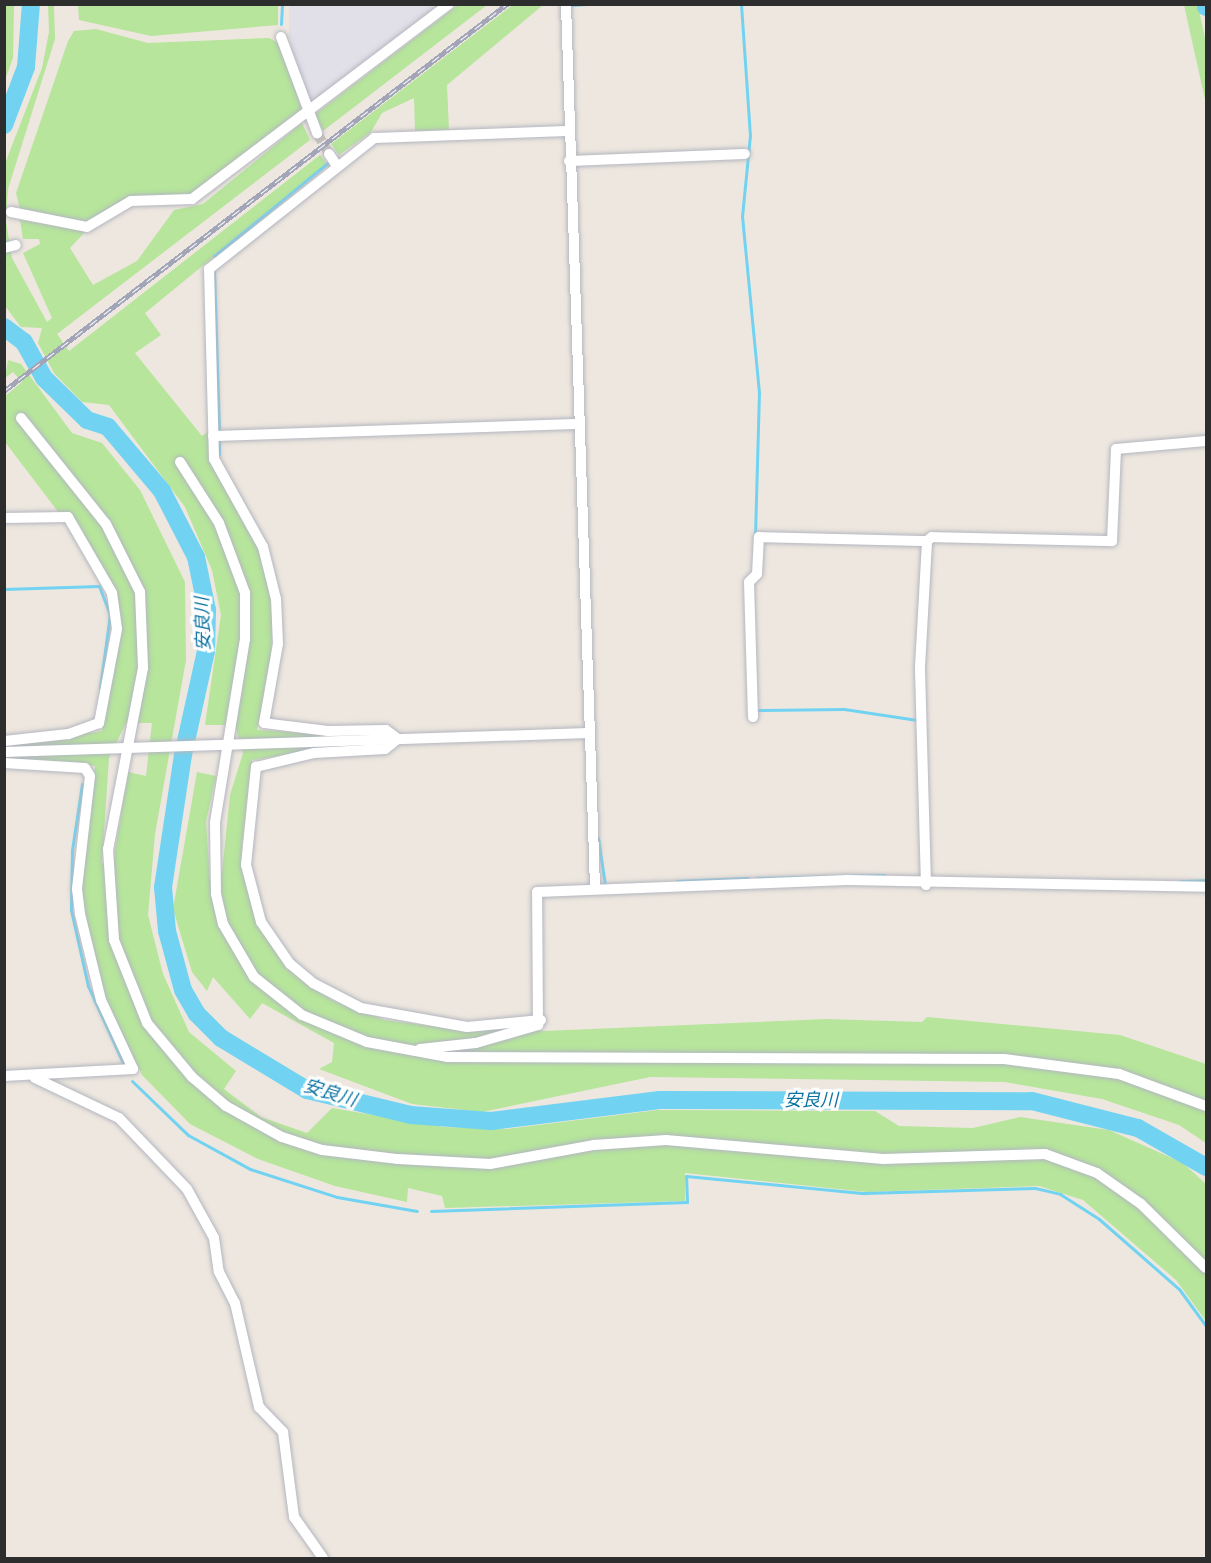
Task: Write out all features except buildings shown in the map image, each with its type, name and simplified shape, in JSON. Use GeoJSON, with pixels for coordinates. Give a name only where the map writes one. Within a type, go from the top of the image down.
{"type":"FeatureCollection","features":[{"type":"Feature","properties":{"kind":"street"},"geometry":{"type":"LineString","coordinates":[[11,212],[87,227],[131,201],[192,199],[449,4]]}},
{"type":"Feature","properties":{"kind":"street"},"geometry":{"type":"LineString","coordinates":[[567,4],[568,131],[577,424],[596,889]]}},
{"type":"Feature","properties":{"kind":"street"},"geometry":{"type":"LineString","coordinates":[[281,37],[306,114],[317,133]]}},
{"type":"Feature","properties":{"kind":"street"},"geometry":{"type":"LineString","coordinates":[[398,739],[386,730],[328,731],[264,723],[278,644],[276,599],[263,547],[214,459],[209,269],[374,138],[568,131]]}},
{"type":"Feature","properties":{"kind":"street"},"geometry":{"type":"LineString","coordinates":[[329,154],[337,166]]}},
{"type":"Feature","properties":{"kind":"street"},"geometry":{"type":"LineString","coordinates":[[569,161],[745,154]]}},
{"type":"Feature","properties":{"kind":"street"},"geometry":{"type":"LineString","coordinates":[[21,418],[106,524],[140,592],[143,668],[128,748],[114,797],[108,885],[114,940],[127,982],[165,1047],[192,1077],[250,1122],[322,1150],[490,1164],[594,1145],[666,1140],[884,1159],[1045,1154],[1106,1179],[1141,1204],[1206,1268]]}},
{"type":"Feature","properties":{"kind":"street"},"geometry":{"type":"LineString","coordinates":[[213,436],[577,424]]}},
{"type":"Feature","properties":{"kind":"street"},"geometry":{"type":"LineString","coordinates":[[753,717],[754,576],[763,534],[927,541],[932,537],[1112,541],[1116,449],[1206,441]]}},
{"type":"Feature","properties":{"kind":"street"},"geometry":{"type":"LineString","coordinates":[[180,462],[219,522],[245,593],[245,639],[226,745],[213,867],[223,924],[237,952],[260,982],[302,1015],[367,1042],[404,1050],[533,1060],[802,1054],[1004,1059],[1119,1074],[1206,1106]]}},
{"type":"Feature","properties":{"kind":"street"},"geometry":{"type":"LineString","coordinates":[[4,518],[68,516],[112,593],[117,629],[99,723],[68,734],[4,741]]}},
{"type":"Feature","properties":{"kind":"street"},"geometry":{"type":"LineString","coordinates":[[926,879],[920,667],[927,541]]}},
{"type":"Feature","properties":{"kind":"street"},"geometry":{"type":"LineString","coordinates":[[4,752],[588,733]]}},
{"type":"Feature","properties":{"kind":"street"},"geometry":{"type":"LineString","coordinates":[[398,739],[385,749],[314,753],[256,767],[246,865],[261,922],[290,964],[313,983],[361,1008],[467,1027],[541,1020]]}},
{"type":"Feature","properties":{"kind":"street"},"geometry":{"type":"LineString","coordinates":[[4,763],[86,768],[90,776],[80,841],[80,914],[101,1000],[134,1069],[35,1078],[4,1076]]}},
{"type":"Feature","properties":{"kind":"street"},"geometry":{"type":"LineString","coordinates":[[541,1020],[537,892],[926,879],[1206,887]]}},
{"type":"Feature","properties":{"kind":"street"},"geometry":{"type":"LineString","coordinates":[[404,1050],[476,1043],[541,1020]]}},
{"type":"Feature","properties":{"kind":"street"},"geometry":{"type":"LineString","coordinates":[[35,1078],[119,1118],[171,1169],[204,1216],[214,1238],[219,1272],[235,1303],[260,1407],[283,1432],[294,1517],[323,1558]]}},
{"type":"Feature","properties":{"kind":"shaded area"},"geometry":{"type":"Polygon","coordinates":[[[289,5],[442,5],[309,106],[289,37],[289,5]]]}},
{"type":"Feature","properties":{"kind":"green space"},"geometry":{"type":"Polygon","coordinates":[[[5,4],[14,5],[13,58],[5,80],[5,4]]]}},
{"type":"Feature","properties":{"kind":"green space"},"geometry":{"type":"Polygon","coordinates":[[[514,4],[543,5],[447,85],[449,130],[415,131],[414,98],[382,113],[371,132],[339,155],[331,144],[514,4]]]}},
{"type":"Feature","properties":{"kind":"green space"},"geometry":{"type":"Polygon","coordinates":[[[48,5],[54,5],[55,39],[8,189],[6,221],[12,258],[47,322],[52,318],[23,253],[40,244],[39,239],[23,239],[20,220],[86,231],[70,248],[93,285],[137,261],[174,210],[203,204],[302,123],[310,140],[57,334],[69,351],[320,155],[327,164],[145,313],[161,335],[135,353],[202,436],[208,432],[210,461],[263,554],[273,604],[271,665],[257,730],[339,735],[339,746],[252,760],[242,844],[244,874],[259,924],[287,969],[332,1000],[385,1020],[476,1032],[507,1024],[544,1031],[826,1019],[922,1022],[927,1017],[1120,1035],[1206,1064],[1206,1143],[1179,1125],[1102,1099],[1005,1082],[650,1077],[482,1112],[412,1104],[319,1069],[332,1062],[334,1043],[262,1003],[250,1019],[213,977],[207,991],[192,972],[173,909],[197,772],[216,776],[206,822],[210,881],[222,873],[230,795],[243,753],[235,725],[205,725],[221,615],[212,570],[185,507],[109,405],[82,402],[54,373],[38,343],[42,328],[21,327],[5,306],[4,166],[42,68],[49,32],[48,5]]]}},
{"type":"Feature","properties":{"kind":"green space"},"geometry":{"type":"Polygon","coordinates":[[[78,5],[278,5],[278,25],[151,36],[79,20],[78,5]]]}},
{"type":"Feature","properties":{"kind":"green space"},"geometry":{"type":"Polygon","coordinates":[[[458,5],[487,5],[323,131],[314,115],[458,5]]]}},
{"type":"Feature","properties":{"kind":"green space"},"geometry":{"type":"Polygon","coordinates":[[[1184,5],[1198,5],[1206,43],[1206,104],[1184,5]]]}},
{"type":"Feature","properties":{"kind":"green space"},"geometry":{"type":"Polygon","coordinates":[[[96,29],[148,43],[269,38],[280,44],[302,110],[189,195],[129,196],[85,224],[20,209],[16,193],[68,41],[74,31],[96,29]]]}},
{"type":"Feature","properties":{"kind":"green space"},"geometry":{"type":"Polygon","coordinates":[[[8,360],[21,364],[72,433],[102,443],[140,490],[185,582],[186,660],[155,834],[148,915],[163,974],[189,1032],[236,1071],[224,1089],[261,1117],[307,1133],[332,1108],[444,1127],[507,1129],[658,1110],[875,1111],[899,1126],[973,1128],[1020,1117],[1109,1130],[1183,1163],[1206,1184],[1206,1321],[1176,1280],[1083,1200],[1039,1186],[867,1192],[685,1173],[685,1201],[445,1208],[442,1196],[408,1188],[407,1202],[335,1186],[258,1159],[190,1124],[142,1075],[106,1000],[89,945],[80,881],[95,766],[5,758],[5,746],[102,731],[121,620],[116,589],[69,512],[59,513],[5,442],[4,397],[22,382],[13,372],[5,378],[8,360]],[[126,723],[109,758],[102,863],[113,863],[128,772],[146,776],[152,723],[126,723]]]}},
{"type":"Feature","properties":{"kind":"waterway","name":"安良川"},"geometry":{"type":"LineString","coordinates":[[4,125],[26,67],[31,4]]}},
{"type":"Feature","properties":{"kind":"waterway"},"geometry":{"type":"LineString","coordinates":[[281,24],[282,4]]}},
{"type":"Feature","properties":{"kind":"waterway"},"geometry":{"type":"LineString","coordinates":[[570,5],[592,4]]}},
{"type":"Feature","properties":{"kind":"waterway"},"geometry":{"type":"LineString","coordinates":[[741,4],[750,135],[742,216],[759,392],[755,536]]}},
{"type":"Feature","properties":{"kind":"waterway"},"geometry":{"type":"LineString","coordinates":[[214,256],[330,161]]}},
{"type":"Feature","properties":{"kind":"waterway"},"geometry":{"type":"LineString","coordinates":[[214,272],[219,431]]}},
{"type":"Feature","properties":{"kind":"waterway","name":"安良川"},"geometry":{"type":"LineString","coordinates":[[4,327],[24,342],[44,378],[87,420],[108,427],[162,491],[196,557],[207,610],[206,651],[183,755],[163,887],[167,931],[183,990],[197,1014],[221,1038],[307,1090],[411,1115],[491,1121],[660,1100],[1032,1101],[1138,1128],[1206,1167]]}},
{"type":"Feature","properties":{"kind":"waterway"},"geometry":{"type":"LineString","coordinates":[[219,441],[219,454]]}},
{"type":"Feature","properties":{"kind":"waterway"},"geometry":{"type":"LineString","coordinates":[[4,589],[99,586],[110,614],[100,688]]}},
{"type":"Feature","properties":{"kind":"waterway"},"geometry":{"type":"LineString","coordinates":[[756,710],[844,709],[917,720]]}},
{"type":"Feature","properties":{"kind":"waterway"},"geometry":{"type":"LineString","coordinates":[[82,784],[72,850],[71,910],[88,986],[124,1065]]}},
{"type":"Feature","properties":{"kind":"waterway"},"geometry":{"type":"LineString","coordinates":[[598,838],[605,885]]}},
{"type":"Feature","properties":{"kind":"waterway"},"geometry":{"type":"LineString","coordinates":[[757,878],[884,875]]}},
{"type":"Feature","properties":{"kind":"waterway"},"geometry":{"type":"LineString","coordinates":[[677,881],[748,878]]}},
{"type":"Feature","properties":{"kind":"waterway"},"geometry":{"type":"LineString","coordinates":[[1181,881],[1206,880]]}},
{"type":"Feature","properties":{"kind":"waterway"},"geometry":{"type":"LineString","coordinates":[[132,1081],[188,1135],[250,1169],[337,1197],[417,1211]]}},
{"type":"Feature","properties":{"kind":"waterway"},"geometry":{"type":"LineString","coordinates":[[431,1211],[687,1202],[686,1176],[864,1193],[1035,1188],[1060,1194],[1099,1219],[1179,1289],[1206,1326]]}},
{"type":"Feature","properties":{"kind":"tunnel"},"geometry":{"type":"LineString","coordinates":[[317,133],[329,154]]}},
{"type":"Feature","properties":{"kind":"railway"},"geometry":{"type":"LineString","coordinates":[[4,391],[507,4]]}}]}
